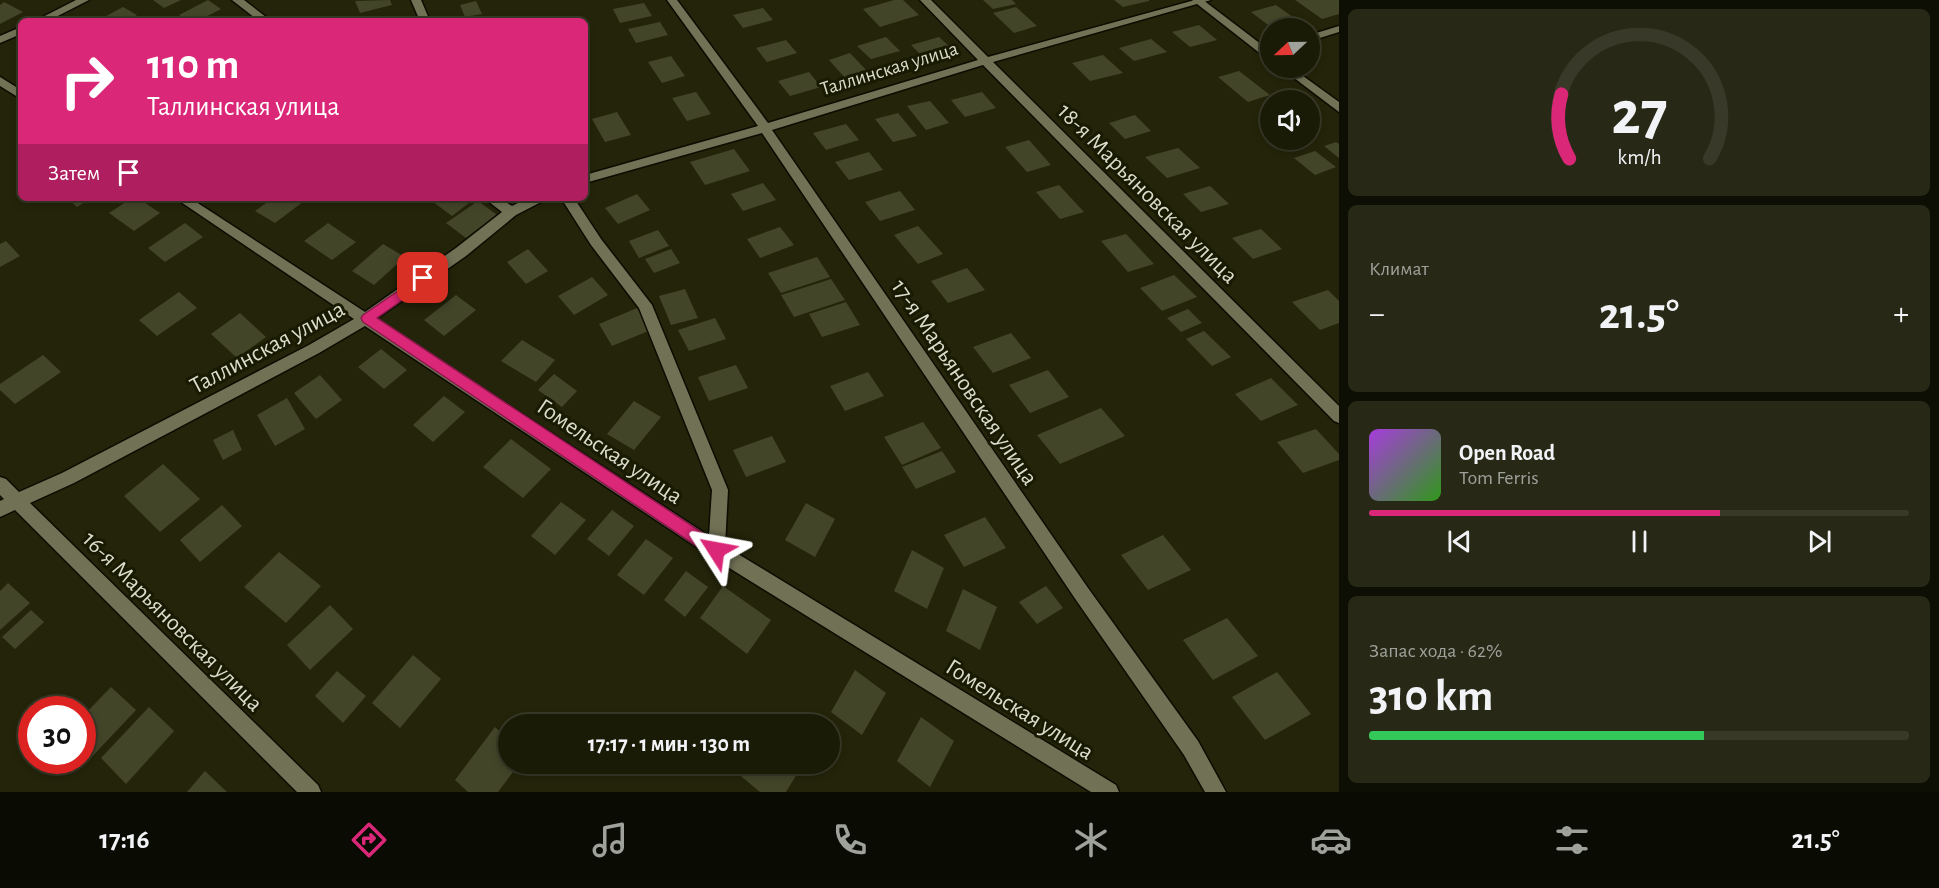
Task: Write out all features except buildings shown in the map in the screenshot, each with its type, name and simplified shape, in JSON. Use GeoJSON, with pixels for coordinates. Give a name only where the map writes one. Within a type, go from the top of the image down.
{"type":"FeatureCollection","features":[{"type":"Feature","properties":{"kind":"street"},"geometry":{"type":"LineString","coordinates":[[46,18],[84,0]]}},
{"type":"Feature","properties":{"kind":"street"},"geometry":{"type":"LineString","coordinates":[[237,0],[262,18]]}},
{"type":"Feature","properties":{"kind":"street"},"geometry":{"type":"LineString","coordinates":[[416,0],[424,18]]}},
{"type":"Feature","properties":{"kind":"street","name":"17-я Марьяновская улица"},"geometry":{"type":"LineString","coordinates":[[672,0],[765,128],[1082,594],[1191,748],[1216,792]]}},
{"type":"Feature","properties":{"kind":"street","name":"18-я Марьяновская улица"},"geometry":{"type":"LineString","coordinates":[[925,0],[1339,416]]}},
{"type":"Feature","properties":{"kind":"street"},"geometry":{"type":"LineString","coordinates":[[1200,1],[1260,45]]}},
{"type":"Feature","properties":{"kind":"street","name":"Таллинская улица"},"geometry":{"type":"LineString","coordinates":[[588,178],[765,128],[985,61],[1200,1]]}},
{"type":"Feature","properties":{"kind":"street"},"geometry":{"type":"LineString","coordinates":[[1320,35],[1339,29]]}},
{"type":"Feature","properties":{"kind":"street"},"geometry":{"type":"LineString","coordinates":[[0,40],[18,31]]}},
{"type":"Feature","properties":{"kind":"street"},"geometry":{"type":"LineString","coordinates":[[1299,78],[1339,108]]}},
{"type":"Feature","properties":{"kind":"street"},"geometry":{"type":"LineString","coordinates":[[0,81],[18,93]]}},
{"type":"Feature","properties":{"kind":"street","name":"Гомельская улица"},"geometry":{"type":"LineString","coordinates":[[186,201],[367,318],[716,550],[1109,792]]}},
{"type":"Feature","properties":{"kind":"street"},"geometry":{"type":"LineString","coordinates":[[494,201],[511,212]]}},
{"type":"Feature","properties":{"kind":"street","name":"Таллинская улица"},"geometry":{"type":"LineString","coordinates":[[0,509],[17,499],[68,478],[314,349],[367,318],[461,252],[511,212],[533,201]]}},
{"type":"Feature","properties":{"kind":"street"},"geometry":{"type":"LineString","coordinates":[[569,201],[596,242],[645,305],[720,490],[716,550]]}},
{"type":"Feature","properties":{"kind":"street","name":"16-я Марьяновская улица"},"geometry":{"type":"LineString","coordinates":[[0,484],[311,792]]}},
{"type":"Feature","properties":{"kind":"route"},"geometry":{"type":"LineString","coordinates":[[423,278],[367,318],[716,550]]}}]}
